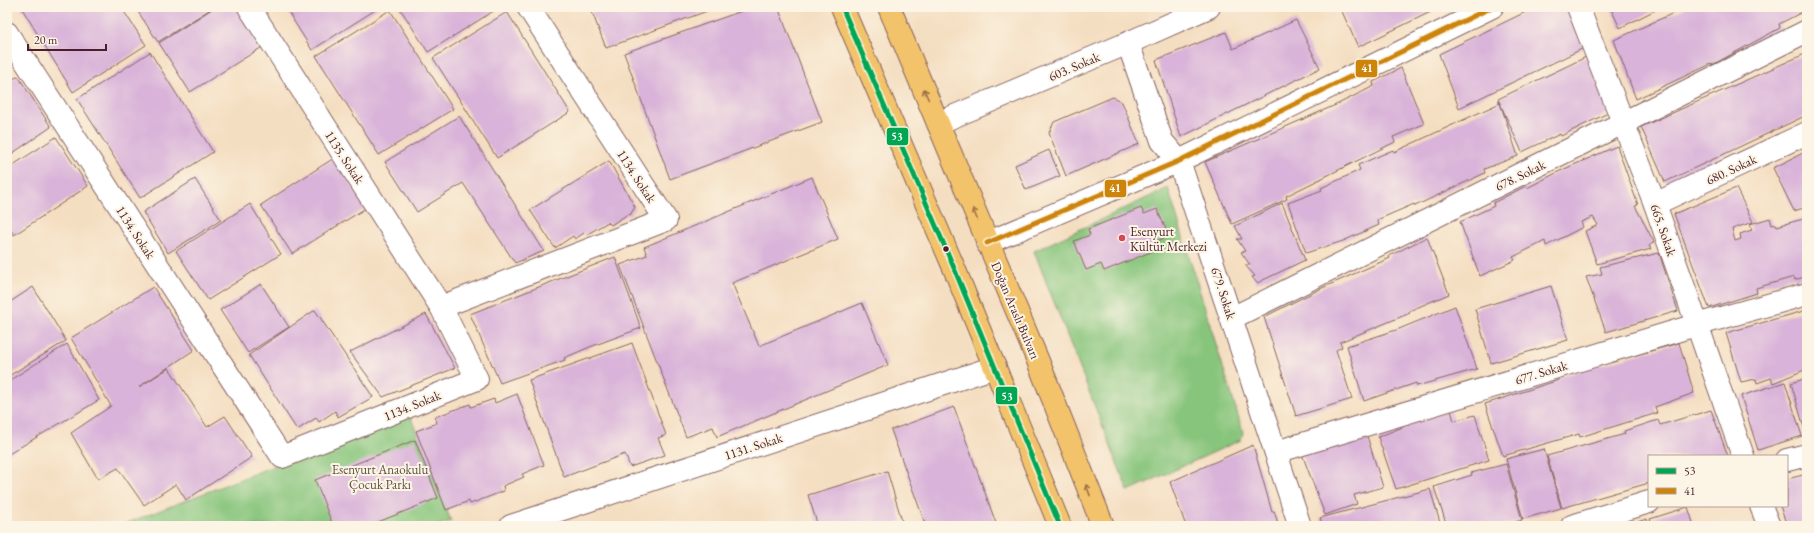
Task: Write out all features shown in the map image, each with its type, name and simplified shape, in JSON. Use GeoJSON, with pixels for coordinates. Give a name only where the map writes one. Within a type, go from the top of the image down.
{"type":"FeatureCollection","features":[{"type":"Feature","properties":{"kind":"main road"},"geometry":{"type":"LineString","coordinates":[[842,7],[954,268],[1060,526]]}},
{"type":"Feature","properties":{"kind":"main road","name":"Doğan Araslı Bulvarı"},"geometry":{"type":"LineString","coordinates":[[889,7],[987,243],[1041,368],[1103,526]]}},
{"type":"Feature","properties":{"kind":"street","name":"1135. Sokak"},"geometry":{"type":"LineString","coordinates":[[249,7],[441,307]]}},
{"type":"Feature","properties":{"kind":"street","name":"1134. Sokak"},"geometry":{"type":"LineString","coordinates":[[7,33],[282,457],[477,379],[441,307],[666,220],[528,7]]}},
{"type":"Feature","properties":{"kind":"street","name":"603. Sokak"},"geometry":{"type":"LineString","coordinates":[[938,123],[1128,43],[1209,7]]}},
{"type":"Feature","properties":{"kind":"street"},"geometry":{"type":"LineString","coordinates":[[987,243],[1180,161],[1492,7]]}},
{"type":"Feature","properties":{"kind":"street","name":"665. Sokak"},"geometry":{"type":"LineString","coordinates":[[1578,7],[1655,204],[1743,455]]}},
{"type":"Feature","properties":{"kind":"street","name":"678. Sokak"},"geometry":{"type":"LineString","coordinates":[[1232,318],[1807,31]]}},
{"type":"Feature","properties":{"kind":"street","name":"679. Sokak"},"geometry":{"type":"LineString","coordinates":[[1128,43],[1162,141],[1180,161],[1300,526]]}},
{"type":"Feature","properties":{"kind":"street","name":"680. Sokak"},"geometry":{"type":"LineString","coordinates":[[1655,204],[1807,133]]}},
{"type":"Feature","properties":{"kind":"street","name":"677. Sokak"},"geometry":{"type":"LineString","coordinates":[[1276,452],[1696,325],[1807,294]]}},
{"type":"Feature","properties":{"kind":"street","name":"1131. Sokak"},"geometry":{"type":"LineString","coordinates":[[511,526],[995,367]]}},
{"type":"Feature","properties":{"kind":"street"},"geometry":{"type":"LineString","coordinates":[[1788,460],[1807,455]]}},
{"type":"Feature","properties":{"kind":"street"},"geometry":{"type":"LineString","coordinates":[[1572,526],[1648,502]]}},
{"type":"Feature","properties":{"kind":"street"},"geometry":{"type":"LineString","coordinates":[[1762,507],[1769,526]]}},
{"type":"Feature","properties":{"kind":"green space"},"geometry":{"type":"Polygon","coordinates":[[[1168,188],[1243,432],[1241,440],[1128,491],[1034,251],[1168,188]]]}},
{"type":"Feature","properties":{"kind":"green space","name":"Esenyurt Anaokulu Çocuk Parkı"},"geometry":{"type":"Polygon","coordinates":[[[409,413],[451,521],[435,526],[120,526],[409,413]]]}},
{"type":"Feature","properties":{"kind":"building"},"geometry":{"type":"Polygon","coordinates":[[[21,7],[121,7],[146,45],[73,92],[21,7]]]}},
{"type":"Feature","properties":{"kind":"building"},"geometry":{"type":"Polygon","coordinates":[[[135,7],[214,7],[158,42],[135,7]]]}},
{"type":"Feature","properties":{"kind":"building"},"geometry":{"type":"Polygon","coordinates":[[[215,7],[239,7],[264,46],[190,92],[159,43],[215,7]]]}},
{"type":"Feature","properties":{"kind":"building"},"geometry":{"type":"Polygon","coordinates":[[[285,7],[380,7],[312,50],[285,7]]]}},
{"type":"Feature","properties":{"kind":"building"},"geometry":{"type":"Polygon","coordinates":[[[399,7],[500,7],[428,52],[399,7]]]}},
{"type":"Feature","properties":{"kind":"building"},"geometry":{"type":"Polygon","coordinates":[[[590,7],[718,7],[606,48],[590,7]]]}},
{"type":"Feature","properties":{"kind":"building"},"geometry":{"type":"Polygon","coordinates":[[[753,7],[778,7],[822,122],[670,179],[624,53],[753,7]]]}},
{"type":"Feature","properties":{"kind":"building"},"geometry":{"type":"Polygon","coordinates":[[[1340,7],[1441,7],[1358,47],[1340,7]]]}},
{"type":"Feature","properties":{"kind":"building"},"geometry":{"type":"Polygon","coordinates":[[[1536,7],[1569,7],[1584,48],[1459,108],[1439,54],[1536,7]]]}},
{"type":"Feature","properties":{"kind":"building"},"geometry":{"type":"Polygon","coordinates":[[[1610,7],[1661,7],[1620,28],[1610,7]]]}},
{"type":"Feature","properties":{"kind":"building"},"geometry":{"type":"Polygon","coordinates":[[[1687,7],[1805,7],[1806,10],[1779,24],[1780,28],[1712,65],[1711,64],[1636,99],[1614,40],[1687,7]]]}},
{"type":"Feature","properties":{"kind":"building"},"geometry":{"type":"Polygon","coordinates":[[[390,10],[453,109],[379,155],[316,56],[390,10]]]}},
{"type":"Feature","properties":{"kind":"building"},"geometry":{"type":"Polygon","coordinates":[[[507,12],[570,112],[497,158],[433,58],[507,12]]]}},
{"type":"Feature","properties":{"kind":"building"},"geometry":{"type":"Polygon","coordinates":[[[1296,20],[1320,68],[1181,137],[1156,60],[1226,32],[1233,49],[1296,20]]]}},
{"type":"Feature","properties":{"kind":"building"},"geometry":{"type":"Polygon","coordinates":[[[150,52],[213,152],[140,198],[77,99],[150,52]]]}},
{"type":"Feature","properties":{"kind":"building"},"geometry":{"type":"Polygon","coordinates":[[[1807,53],[1807,115],[1665,182],[1641,127],[1807,53]]]}},
{"type":"Feature","properties":{"kind":"building"},"geometry":{"type":"Polygon","coordinates":[[[1586,57],[1610,112],[1561,136],[1560,134],[1522,152],[1498,99],[1586,57]]]}},
{"type":"Feature","properties":{"kind":"building"},"geometry":{"type":"Polygon","coordinates":[[[1401,68],[1424,124],[1393,137],[1395,142],[1286,196],[1287,199],[1232,224],[1205,162],[1338,104],[1374,86],[1373,82],[1401,68]]]}},
{"type":"Feature","properties":{"kind":"building"},"geometry":{"type":"Polygon","coordinates":[[[18,76],[51,127],[7,157],[7,83],[18,76]]]}},
{"type":"Feature","properties":{"kind":"building"},"geometry":{"type":"Polygon","coordinates":[[[1113,97],[1122,102],[1139,144],[1066,176],[1049,133],[1054,122],[1113,97]]]}},
{"type":"Feature","properties":{"kind":"building"},"geometry":{"type":"Polygon","coordinates":[[[1500,103],[1518,156],[1484,169],[1485,173],[1415,206],[1414,204],[1377,220],[1379,225],[1343,241],[1306,253],[1288,203],[1322,190],[1321,188],[1360,170],[1358,165],[1393,150],[1394,152],[1500,103]]]}},
{"type":"Feature","properties":{"kind":"building"},"geometry":{"type":"Polygon","coordinates":[[[459,116],[544,251],[515,263],[463,183],[417,212],[385,162],[459,116]]]}},
{"type":"Feature","properties":{"kind":"building"},"geometry":{"type":"Polygon","coordinates":[[[56,137],[88,186],[14,235],[7,224],[7,169],[56,137]]]}},
{"type":"Feature","properties":{"kind":"building"},"geometry":{"type":"Polygon","coordinates":[[[1617,146],[1638,205],[1635,206],[1654,242],[1649,246],[1651,249],[1597,264],[1585,231],[1598,225],[1593,217],[1581,222],[1583,227],[1546,246],[1545,241],[1513,257],[1515,260],[1480,276],[1460,222],[1494,206],[1493,203],[1526,186],[1527,188],[1562,170],[1617,146]]]}},
{"type":"Feature","properties":{"kind":"building"},"geometry":{"type":"Polygon","coordinates":[[[1049,150],[1060,176],[1026,190],[1015,165],[1049,150]]]}},
{"type":"Feature","properties":{"kind":"building"},"geometry":{"type":"Polygon","coordinates":[[[1807,151],[1807,207],[1794,211],[1773,168],[1807,151]]]}},
{"type":"Feature","properties":{"kind":"building"},"geometry":{"type":"Polygon","coordinates":[[[334,158],[366,208],[292,254],[261,205],[334,158]]]}},
{"type":"Feature","properties":{"kind":"building"},"geometry":{"type":"Polygon","coordinates":[[[609,161],[635,207],[630,215],[628,214],[611,225],[608,222],[586,235],[584,233],[575,239],[573,236],[555,248],[530,210],[609,161]]]}},
{"type":"Feature","properties":{"kind":"building"},"geometry":{"type":"Polygon","coordinates":[[[812,177],[838,239],[732,283],[759,346],[862,303],[888,365],[717,437],[713,427],[686,437],[620,265],[647,255],[644,247],[812,177]]]}},
{"type":"Feature","properties":{"kind":"building"},"geometry":{"type":"Polygon","coordinates":[[[195,179],[221,220],[168,253],[143,212],[195,179]]]}},
{"type":"Feature","properties":{"kind":"building"},"geometry":{"type":"Polygon","coordinates":[[[1736,188],[1753,222],[1732,229],[1735,241],[1741,239],[1740,234],[1752,230],[1750,224],[1770,218],[1772,225],[1776,224],[1777,226],[1807,218],[1807,276],[1795,280],[1794,277],[1756,288],[1757,293],[1709,308],[1674,214],[1736,188]]]}},
{"type":"Feature","properties":{"kind":"building"},"geometry":{"type":"Polygon","coordinates":[[[1282,203],[1305,260],[1257,283],[1252,277],[1255,276],[1245,265],[1250,265],[1241,252],[1245,251],[1237,239],[1242,239],[1235,226],[1282,203]]]}},
{"type":"Feature","properties":{"kind":"building"},"geometry":{"type":"Polygon","coordinates":[[[250,204],[281,254],[208,300],[176,251],[250,204]]]}},
{"type":"Feature","properties":{"kind":"building","name":"Esenyurt Kültür Merkezi"},"geometry":{"type":"Polygon","coordinates":[[[1141,208],[1144,214],[1157,209],[1169,236],[1155,242],[1158,249],[1104,271],[1101,264],[1086,270],[1074,241],[1090,235],[1088,229],[1141,208]]]}},
{"type":"Feature","properties":{"kind":"building"},"geometry":{"type":"Polygon","coordinates":[[[1427,237],[1449,294],[1409,311],[1410,313],[1340,342],[1342,347],[1336,350],[1352,399],[1296,416],[1264,317],[1322,288],[1390,258],[1389,256],[1427,237]]]}},
{"type":"Feature","properties":{"kind":"building"},"geometry":{"type":"Polygon","coordinates":[[[1659,253],[1678,311],[1606,332],[1586,277],[1602,274],[1600,267],[1659,253]]]}},
{"type":"Feature","properties":{"kind":"building"},"geometry":{"type":"Polygon","coordinates":[[[615,257],[641,328],[590,347],[564,358],[565,360],[500,383],[470,314],[615,257]]]}},
{"type":"Feature","properties":{"kind":"building"},"geometry":{"type":"Polygon","coordinates":[[[261,284],[289,327],[248,353],[220,310],[261,284]]]}},
{"type":"Feature","properties":{"kind":"building"},"geometry":{"type":"Polygon","coordinates":[[[1551,286],[1568,340],[1491,363],[1475,309],[1551,286]]]}},
{"type":"Feature","properties":{"kind":"building"},"geometry":{"type":"Polygon","coordinates":[[[33,287],[66,341],[7,377],[7,304],[33,287]]]}},
{"type":"Feature","properties":{"kind":"building"},"geometry":{"type":"Polygon","coordinates":[[[153,287],[194,350],[139,387],[169,368],[207,427],[225,416],[252,457],[186,500],[176,484],[144,505],[118,468],[98,479],[71,433],[111,406],[71,338],[153,287]]]}},
{"type":"Feature","properties":{"kind":"building"},"geometry":{"type":"Polygon","coordinates":[[[1455,306],[1477,369],[1417,386],[1416,383],[1364,401],[1347,346],[1399,329],[1455,306]]]}},
{"type":"Feature","properties":{"kind":"building"},"geometry":{"type":"Polygon","coordinates":[[[315,310],[373,397],[338,417],[335,411],[319,422],[316,418],[297,430],[249,355],[315,310]]]}},
{"type":"Feature","properties":{"kind":"building"},"geometry":{"type":"Polygon","coordinates":[[[1807,310],[1807,369],[1773,383],[1771,378],[1757,383],[1756,379],[1741,382],[1726,333],[1807,310]]]}},
{"type":"Feature","properties":{"kind":"building"},"geometry":{"type":"Polygon","coordinates":[[[426,314],[455,368],[383,397],[350,352],[426,314]]]}},
{"type":"Feature","properties":{"kind":"building"},"geometry":{"type":"Polygon","coordinates":[[[632,343],[666,435],[658,438],[665,455],[630,467],[625,454],[564,477],[529,380],[632,343]]]}},
{"type":"Feature","properties":{"kind":"building"},"geometry":{"type":"Polygon","coordinates":[[[1679,343],[1694,393],[1655,407],[1657,413],[1580,437],[1579,434],[1503,456],[1485,404],[1559,380],[1558,377],[1679,343]]]}},
{"type":"Feature","properties":{"kind":"building"},"geometry":{"type":"Polygon","coordinates":[[[67,344],[99,400],[7,455],[7,382],[67,344]]]}},
{"type":"Feature","properties":{"kind":"building"},"geometry":{"type":"Polygon","coordinates":[[[1807,378],[1807,438],[1791,383],[1807,378]]]}},
{"type":"Feature","properties":{"kind":"building"},"geometry":{"type":"Polygon","coordinates":[[[1785,382],[1802,436],[1758,450],[1741,396],[1785,382]]]}},
{"type":"Feature","properties":{"kind":"building"},"geometry":{"type":"Polygon","coordinates":[[[517,394],[544,465],[522,474],[524,477],[503,486],[504,491],[470,504],[469,501],[446,510],[416,431],[437,423],[435,417],[470,404],[471,407],[494,399],[495,403],[517,394]]]}},
{"type":"Feature","properties":{"kind":"building"},"geometry":{"type":"Polygon","coordinates":[[[954,407],[997,526],[926,526],[891,430],[954,407]]]}},
{"type":"Feature","properties":{"kind":"building"},"geometry":{"type":"Polygon","coordinates":[[[1451,410],[1454,421],[1475,415],[1489,460],[1396,489],[1378,437],[1410,424],[1409,423],[1451,410]]]}},
{"type":"Feature","properties":{"kind":"building"},"geometry":{"type":"Polygon","coordinates":[[[1711,410],[1728,455],[1648,455],[1648,483],[1562,508],[1547,456],[1625,434],[1624,431],[1658,420],[1660,425],[1711,410]]]}},
{"type":"Feature","properties":{"kind":"building"},"geometry":{"type":"Polygon","coordinates":[[[1367,436],[1383,487],[1354,495],[1357,504],[1325,515],[1302,454],[1367,436]]]}},
{"type":"Feature","properties":{"kind":"building"},"geometry":{"type":"Polygon","coordinates":[[[415,440],[438,498],[368,526],[333,526],[315,480],[415,440]]]}},
{"type":"Feature","properties":{"kind":"building"},"geometry":{"type":"Polygon","coordinates":[[[1253,445],[1272,512],[1274,511],[1279,526],[1186,526],[1170,482],[1253,445]]]}},
{"type":"Feature","properties":{"kind":"building"},"geometry":{"type":"Polygon","coordinates":[[[1544,449],[1561,508],[1523,519],[1506,459],[1544,449]]]}},
{"type":"Feature","properties":{"kind":"building"},"geometry":{"type":"Polygon","coordinates":[[[1506,464],[1522,520],[1502,526],[1447,526],[1434,487],[1472,475],[1471,473],[1506,464]]]}},
{"type":"Feature","properties":{"kind":"building"},"geometry":{"type":"Polygon","coordinates":[[[887,471],[902,521],[886,526],[818,526],[808,495],[887,471]]]}},
{"type":"Feature","properties":{"kind":"building"},"geometry":{"type":"Polygon","coordinates":[[[1807,474],[1807,526],[1787,526],[1780,507],[1788,507],[1788,479],[1807,474]]]}},
{"type":"Feature","properties":{"kind":"building"},"geometry":{"type":"Polygon","coordinates":[[[1430,489],[1441,526],[1323,526],[1320,518],[1430,489]]]}},
{"type":"Feature","properties":{"kind":"building"},"geometry":{"type":"Polygon","coordinates":[[[1688,507],[1694,526],[1652,526],[1650,519],[1688,507]]]}},
{"type":"Feature","properties":{"kind":"building"},"geometry":{"type":"Polygon","coordinates":[[[1647,519],[1649,526],[1624,526],[1647,519]]]}},
{"type":"Feature","properties":{"kind":"transit line","name":"53"},"geometry":{"type":"LineString","coordinates":[[842,7],[954,268],[1060,526]]}},
{"type":"Feature","properties":{"kind":"transit line","name":"41"},"geometry":{"type":"LineString","coordinates":[[987,243],[1179,161],[1492,7]]}},
{"type":"Feature","properties":{"kind":"place","name":"Esenyurt Kültür Merkezi"},"geometry":{"type":"Point","coordinates":[1122,238]}}]}
